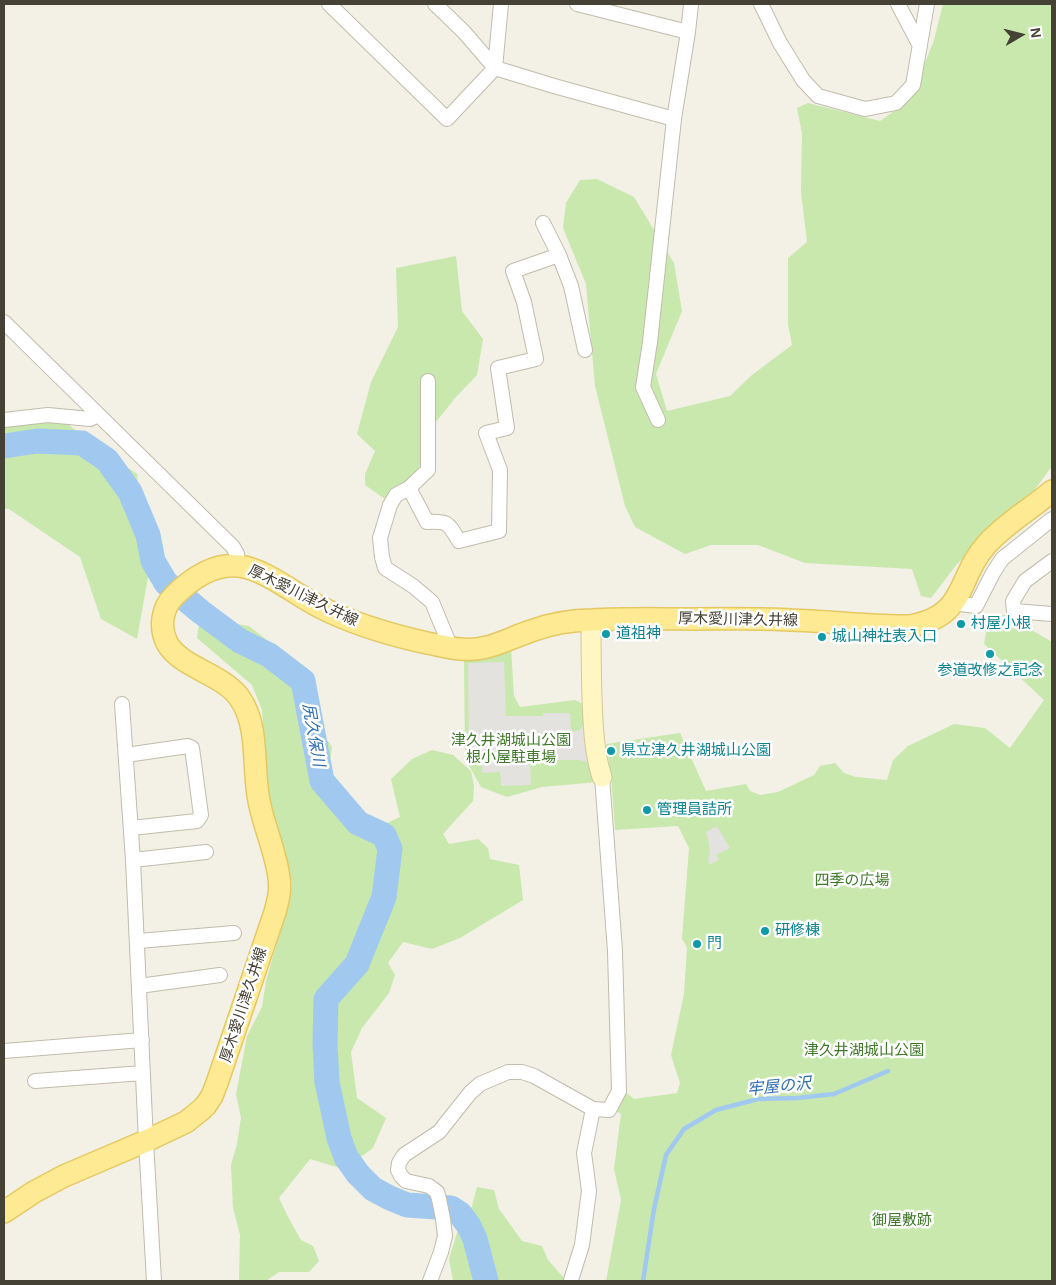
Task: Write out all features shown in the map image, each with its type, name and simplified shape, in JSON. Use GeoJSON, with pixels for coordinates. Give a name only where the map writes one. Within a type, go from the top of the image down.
{"type":"FeatureCollection","features":[{"type":"Feature","properties":{"kind":"main road","name":"厚木愛川津久井線"},"geometry":{"type":"LineString","coordinates":[[4,1212],[34,1192],[64,1176],[146,1142],[186,1122],[201,1110],[212,1096],[224,1064],[272,920],[280,890],[278,869],[259,802],[253,731],[246,708],[238,695],[224,683],[174,652],[168,644],[164,632],[163,619],[166,606],[176,594],[197,577],[225,566],[238,566],[261,573],[311,602],[342,617],[404,638],[462,650],[483,649],[539,628],[591,620],[773,619],[910,626],[934,619],[953,604],[974,562],[987,543],[1052,491]]}},
{"type":"Feature","properties":{"kind":"street"},"geometry":{"type":"LineString","coordinates":[[329,4],[448,119],[495,68],[501,4]]}},
{"type":"Feature","properties":{"kind":"street"},"geometry":{"type":"LineString","coordinates":[[435,4],[464,32],[495,68],[674,119]]}},
{"type":"Feature","properties":{"kind":"street"},"geometry":{"type":"LineString","coordinates":[[658,420],[643,387],[650,342],[674,119],[691,4]]}},
{"type":"Feature","properties":{"kind":"street"},"geometry":{"type":"LineString","coordinates":[[761,4],[780,43],[804,80],[818,96],[865,109],[896,103],[912,85],[927,4]]}},
{"type":"Feature","properties":{"kind":"street"},"geometry":{"type":"LineString","coordinates":[[898,4],[919,44]]}},
{"type":"Feature","properties":{"kind":"street"},"geometry":{"type":"LineString","coordinates":[[586,5],[688,32]]}},
{"type":"Feature","properties":{"kind":"street"},"geometry":{"type":"LineString","coordinates":[[543,223],[559,255],[571,286],[585,350]]}},
{"type":"Feature","properties":{"kind":"street"},"geometry":{"type":"LineString","coordinates":[[409,488],[427,522],[440,521],[449,524],[459,540],[498,530],[500,470],[486,433],[507,428],[498,368],[536,359],[524,302],[513,271],[559,255]]}},
{"type":"Feature","properties":{"kind":"street"},"geometry":{"type":"LineString","coordinates":[[4,322],[233,547],[237,554],[238,566]]}},
{"type":"Feature","properties":{"kind":"street"},"geometry":{"type":"LineString","coordinates":[[428,381],[428,470],[409,488],[396,495],[390,505],[380,538],[385,568],[413,586],[432,602],[451,648]]}},
{"type":"Feature","properties":{"kind":"street"},"geometry":{"type":"LineString","coordinates":[[4,420],[48,415],[90,420],[98,416]]}},
{"type":"Feature","properties":{"kind":"street"},"geometry":{"type":"LineString","coordinates":[[953,604],[976,606],[1002,559],[1052,519]]}},
{"type":"Feature","properties":{"kind":"street"},"geometry":{"type":"LineString","coordinates":[[1052,561],[1025,582],[1013,601],[1014,611],[1052,614]]}},
{"type":"Feature","properties":{"kind":"street"},"geometry":{"type":"LineString","coordinates":[[430,1281],[445,1236],[439,1199],[437,1192],[428,1186],[406,1181],[401,1176],[398,1170],[399,1163],[404,1155],[439,1132],[470,1093],[480,1084],[508,1072],[522,1072],[534,1076],[593,1109],[609,1110],[619,1091],[615,952],[602,770],[594,738],[591,620]]}},
{"type":"Feature","properties":{"kind":"street"},"geometry":{"type":"LineString","coordinates":[[122,704],[138,941],[154,1281]]}},
{"type":"Feature","properties":{"kind":"street"},"geometry":{"type":"LineString","coordinates":[[126,755],[188,746],[192,748],[201,815],[197,820],[131,828]]}},
{"type":"Feature","properties":{"kind":"street"},"geometry":{"type":"LineString","coordinates":[[133,860],[206,852]]}},
{"type":"Feature","properties":{"kind":"street"},"geometry":{"type":"LineString","coordinates":[[138,941],[234,933]]}},
{"type":"Feature","properties":{"kind":"street"},"geometry":{"type":"LineString","coordinates":[[139,986],[220,975]]}},
{"type":"Feature","properties":{"kind":"street"},"geometry":{"type":"LineString","coordinates":[[4,1051],[142,1040]]}},
{"type":"Feature","properties":{"kind":"street"},"geometry":{"type":"LineString","coordinates":[[35,1081],[143,1072]]}},
{"type":"Feature","properties":{"kind":"street"},"geometry":{"type":"LineString","coordinates":[[571,1280],[582,1245],[589,1192],[584,1153],[593,1109]]}},
{"type":"Feature","properties":{"kind":"green space"},"geometry":{"type":"Polygon","coordinates":[[[943,4],[1052,4],[1052,466],[1025,503],[957,564],[931,598],[921,596],[912,569],[805,563],[758,545],[711,545],[685,554],[635,527],[625,506],[595,386],[586,284],[563,228],[566,203],[580,180],[597,179],[634,197],[674,263],[682,311],[656,374],[667,411],[730,396],[752,375],[792,345],[788,324],[788,258],[807,242],[801,192],[802,133],[797,108],[808,103],[880,121],[911,99],[934,40],[943,4]]]}},
{"type":"Feature","properties":{"kind":"green space"},"geometry":{"type":"Polygon","coordinates":[[[456,256],[462,311],[483,339],[477,375],[456,397],[428,432],[423,468],[389,502],[365,485],[365,474],[375,451],[357,434],[371,382],[398,327],[396,268],[456,256]]]}},
{"type":"Feature","properties":{"kind":"green space"},"geometry":{"type":"Polygon","coordinates":[[[64,421],[137,474],[148,577],[137,639],[101,619],[80,557],[9,509],[4,509],[4,427],[64,421]]]}},
{"type":"Feature","properties":{"kind":"green space","name":"津久井湖城山公園"},"geometry":{"type":"Polygon","coordinates":[[[989,615],[1019,615],[1025,618],[1030,629],[1052,642],[1052,1281],[606,1281],[621,1200],[614,1169],[621,1114],[614,1110],[623,1090],[634,1099],[677,1093],[680,1083],[671,1055],[684,994],[687,948],[682,939],[689,848],[678,826],[615,830],[611,776],[606,744],[680,733],[706,791],[746,784],[750,791],[760,795],[778,792],[814,775],[820,766],[835,763],[844,773],[856,777],[887,780],[893,760],[908,746],[954,724],[985,728],[1010,748],[1044,700],[984,644],[989,615]]]}},
{"type":"Feature","properties":{"kind":"green space"},"geometry":{"type":"Polygon","coordinates":[[[200,618],[249,626],[290,658],[300,696],[301,732],[321,731],[332,747],[327,783],[356,814],[381,826],[400,817],[391,779],[412,759],[432,750],[453,755],[471,771],[474,786],[473,801],[443,834],[449,844],[478,839],[488,848],[490,859],[519,865],[523,900],[460,938],[432,949],[403,942],[388,963],[395,975],[389,993],[362,1028],[351,1052],[357,1098],[386,1118],[373,1148],[340,1168],[310,1159],[279,1198],[301,1240],[313,1246],[319,1261],[309,1272],[279,1272],[266,1281],[239,1281],[240,1235],[233,1208],[231,1165],[241,1118],[236,1094],[247,1036],[262,1007],[266,981],[289,904],[292,883],[273,817],[266,775],[262,710],[252,685],[197,638],[200,618]]]}},
{"type":"Feature","properties":{"kind":"green space","name":"津久井湖城山公園 根小屋駐車場"},"geometry":{"type":"Polygon","coordinates":[[[511,648],[514,696],[520,707],[575,700],[583,704],[598,782],[542,787],[507,797],[481,787],[465,758],[464,658],[511,648]]]}},
{"type":"Feature","properties":{"kind":"green space"},"geometry":{"type":"Polygon","coordinates":[[[477,1187],[494,1190],[499,1209],[522,1241],[542,1246],[548,1260],[565,1281],[453,1281],[449,1259],[457,1233],[472,1206],[477,1187]]]}},
{"type":"Feature","properties":{"kind":"shaded area","name":"津久井湖城山公園 根小屋駐車場"},"geometry":{"type":"Polygon","coordinates":[[[504,662],[506,716],[543,716],[543,713],[570,713],[571,732],[580,730],[585,722],[590,763],[579,760],[531,760],[531,785],[501,786],[500,772],[482,773],[482,758],[469,758],[468,663],[504,662]]]}},
{"type":"Feature","properties":{"kind":"shaded area"},"geometry":{"type":"Polygon","coordinates":[[[717,826],[730,848],[716,855],[719,860],[709,865],[709,843],[706,832],[717,826]]]}},
{"type":"Feature","properties":{"kind":"waterway","name":"尻久保川"},"geometry":{"type":"LineString","coordinates":[[4,446],[37,441],[82,443],[107,460],[130,492],[148,535],[153,561],[166,583],[240,641],[269,655],[303,681],[322,781],[358,823],[384,835],[390,849],[384,897],[357,964],[326,999],[325,1044],[327,1082],[339,1138],[346,1157],[358,1174],[373,1189],[407,1205],[451,1208],[460,1214],[469,1226],[475,1239],[486,1281]]}},
{"type":"Feature","properties":{"kind":"waterway","name":"牢屋の沢"},"geometry":{"type":"LineString","coordinates":[[643,1281],[654,1209],[666,1155],[684,1129],[716,1110],[758,1099],[797,1098],[834,1094],[888,1071]]}},
{"type":"Feature","properties":{"kind":"place","name":"村屋小根"},"geometry":{"type":"Point","coordinates":[961,624]}},
{"type":"Feature","properties":{"kind":"place","name":"道祖神"},"geometry":{"type":"Point","coordinates":[606,634]}},
{"type":"Feature","properties":{"kind":"place","name":"城山神社表入口"},"geometry":{"type":"Point","coordinates":[822,637]}},
{"type":"Feature","properties":{"kind":"place","name":"参道改修之記念"},"geometry":{"type":"Point","coordinates":[990,654]}},
{"type":"Feature","properties":{"kind":"place","name":"県立津久井湖城山公園"},"geometry":{"type":"Point","coordinates":[611,751]}},
{"type":"Feature","properties":{"kind":"place","name":"管理員詰所"},"geometry":{"type":"Point","coordinates":[647,810]}},
{"type":"Feature","properties":{"kind":"place","name":"研修棟"},"geometry":{"type":"Point","coordinates":[765,931]}},
{"type":"Feature","properties":{"kind":"place","name":"門"},"geometry":{"type":"Point","coordinates":[697,944]}},
{"type":"Feature","properties":{"kind":"park label","name":"四季の広場"},"geometry":{"type":"Point","coordinates":[852,881]}},
{"type":"Feature","properties":{"kind":"park label","name":"御屋敷跡"},"geometry":{"type":"Point","coordinates":[902,1221]}}]}
